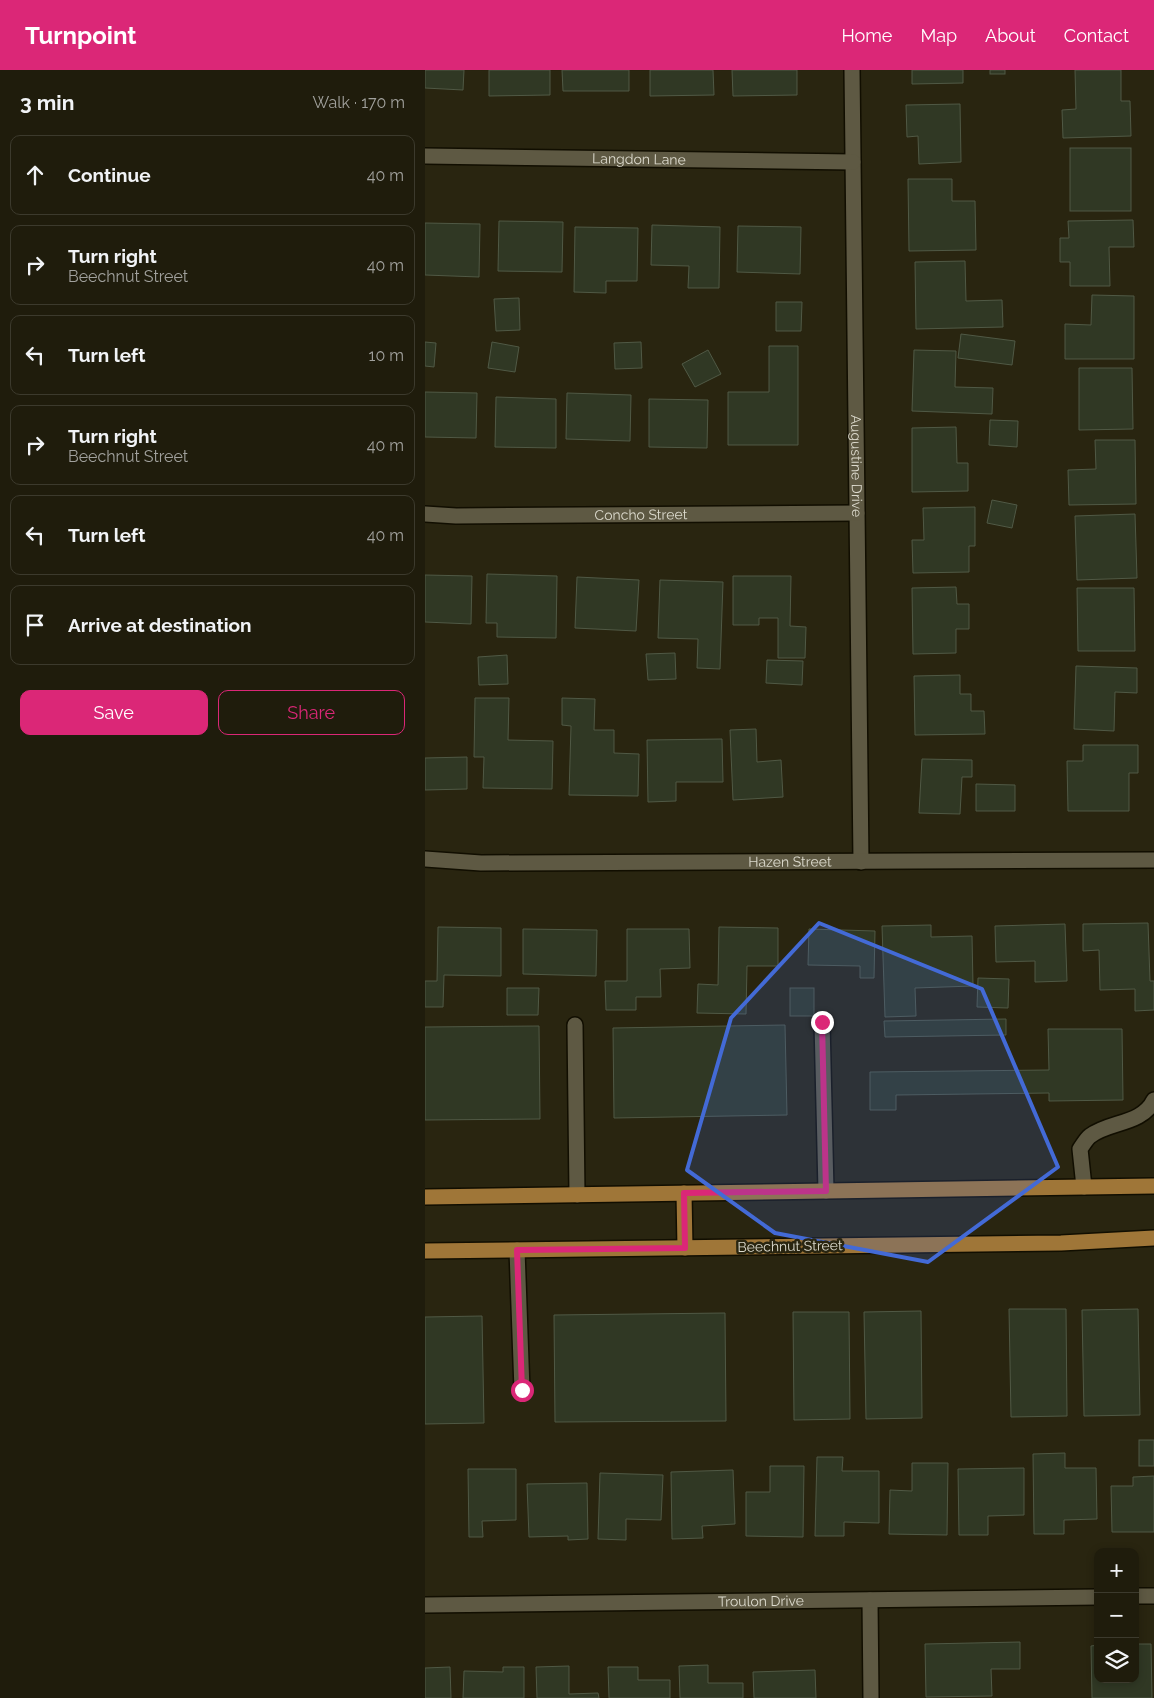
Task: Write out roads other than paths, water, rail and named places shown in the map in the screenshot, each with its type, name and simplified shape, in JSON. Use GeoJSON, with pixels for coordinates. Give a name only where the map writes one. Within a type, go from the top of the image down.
{"type":"FeatureCollection","features":[{"type":"Feature","properties":{"kind":"main road"},"geometry":{"type":"LineString","coordinates":[[425,1197],[1154,1186]]}},
{"type":"Feature","properties":{"kind":"main road"},"geometry":{"type":"LineString","coordinates":[[684,1193],[685,1248]]}},
{"type":"Feature","properties":{"kind":"main road","name":"Beechnut Street"},"geometry":{"type":"LineString","coordinates":[[425,1251],[1061,1243],[1154,1238]]}},
{"type":"Feature","properties":{"kind":"street","name":"Augustine Drive"},"geometry":{"type":"LineString","coordinates":[[852,70],[861,862]]}},
{"type":"Feature","properties":{"kind":"street","name":"Langdon Lane"},"geometry":{"type":"LineString","coordinates":[[425,156],[853,162]]}},
{"type":"Feature","properties":{"kind":"street","name":"Concho Street"},"geometry":{"type":"LineString","coordinates":[[425,514],[456,516],[857,513]]}},
{"type":"Feature","properties":{"kind":"street","name":"Hazen Street"},"geometry":{"type":"LineString","coordinates":[[425,860],[481,863],[1154,860]]}},
{"type":"Feature","properties":{"kind":"street"},"geometry":{"type":"LineString","coordinates":[[822,1022],[826,1191]]}},
{"type":"Feature","properties":{"kind":"street"},"geometry":{"type":"LineString","coordinates":[[575,1025],[577,1194]]}},
{"type":"Feature","properties":{"kind":"street"},"geometry":{"type":"LineString","coordinates":[[1084,1187],[1080,1149],[1090,1136],[1153,1106]]}},
{"type":"Feature","properties":{"kind":"street"},"geometry":{"type":"LineString","coordinates":[[517,1250],[522,1390]]}},
{"type":"Feature","properties":{"kind":"street"},"geometry":{"type":"LineString","coordinates":[[1139,1596],[1154,1596]]}},
{"type":"Feature","properties":{"kind":"street","name":"Troulon Drive"},"geometry":{"type":"LineString","coordinates":[[425,1605],[1094,1597]]}},
{"type":"Feature","properties":{"kind":"street"},"geometry":{"type":"LineString","coordinates":[[870,1600],[871,1698]]}}]}
